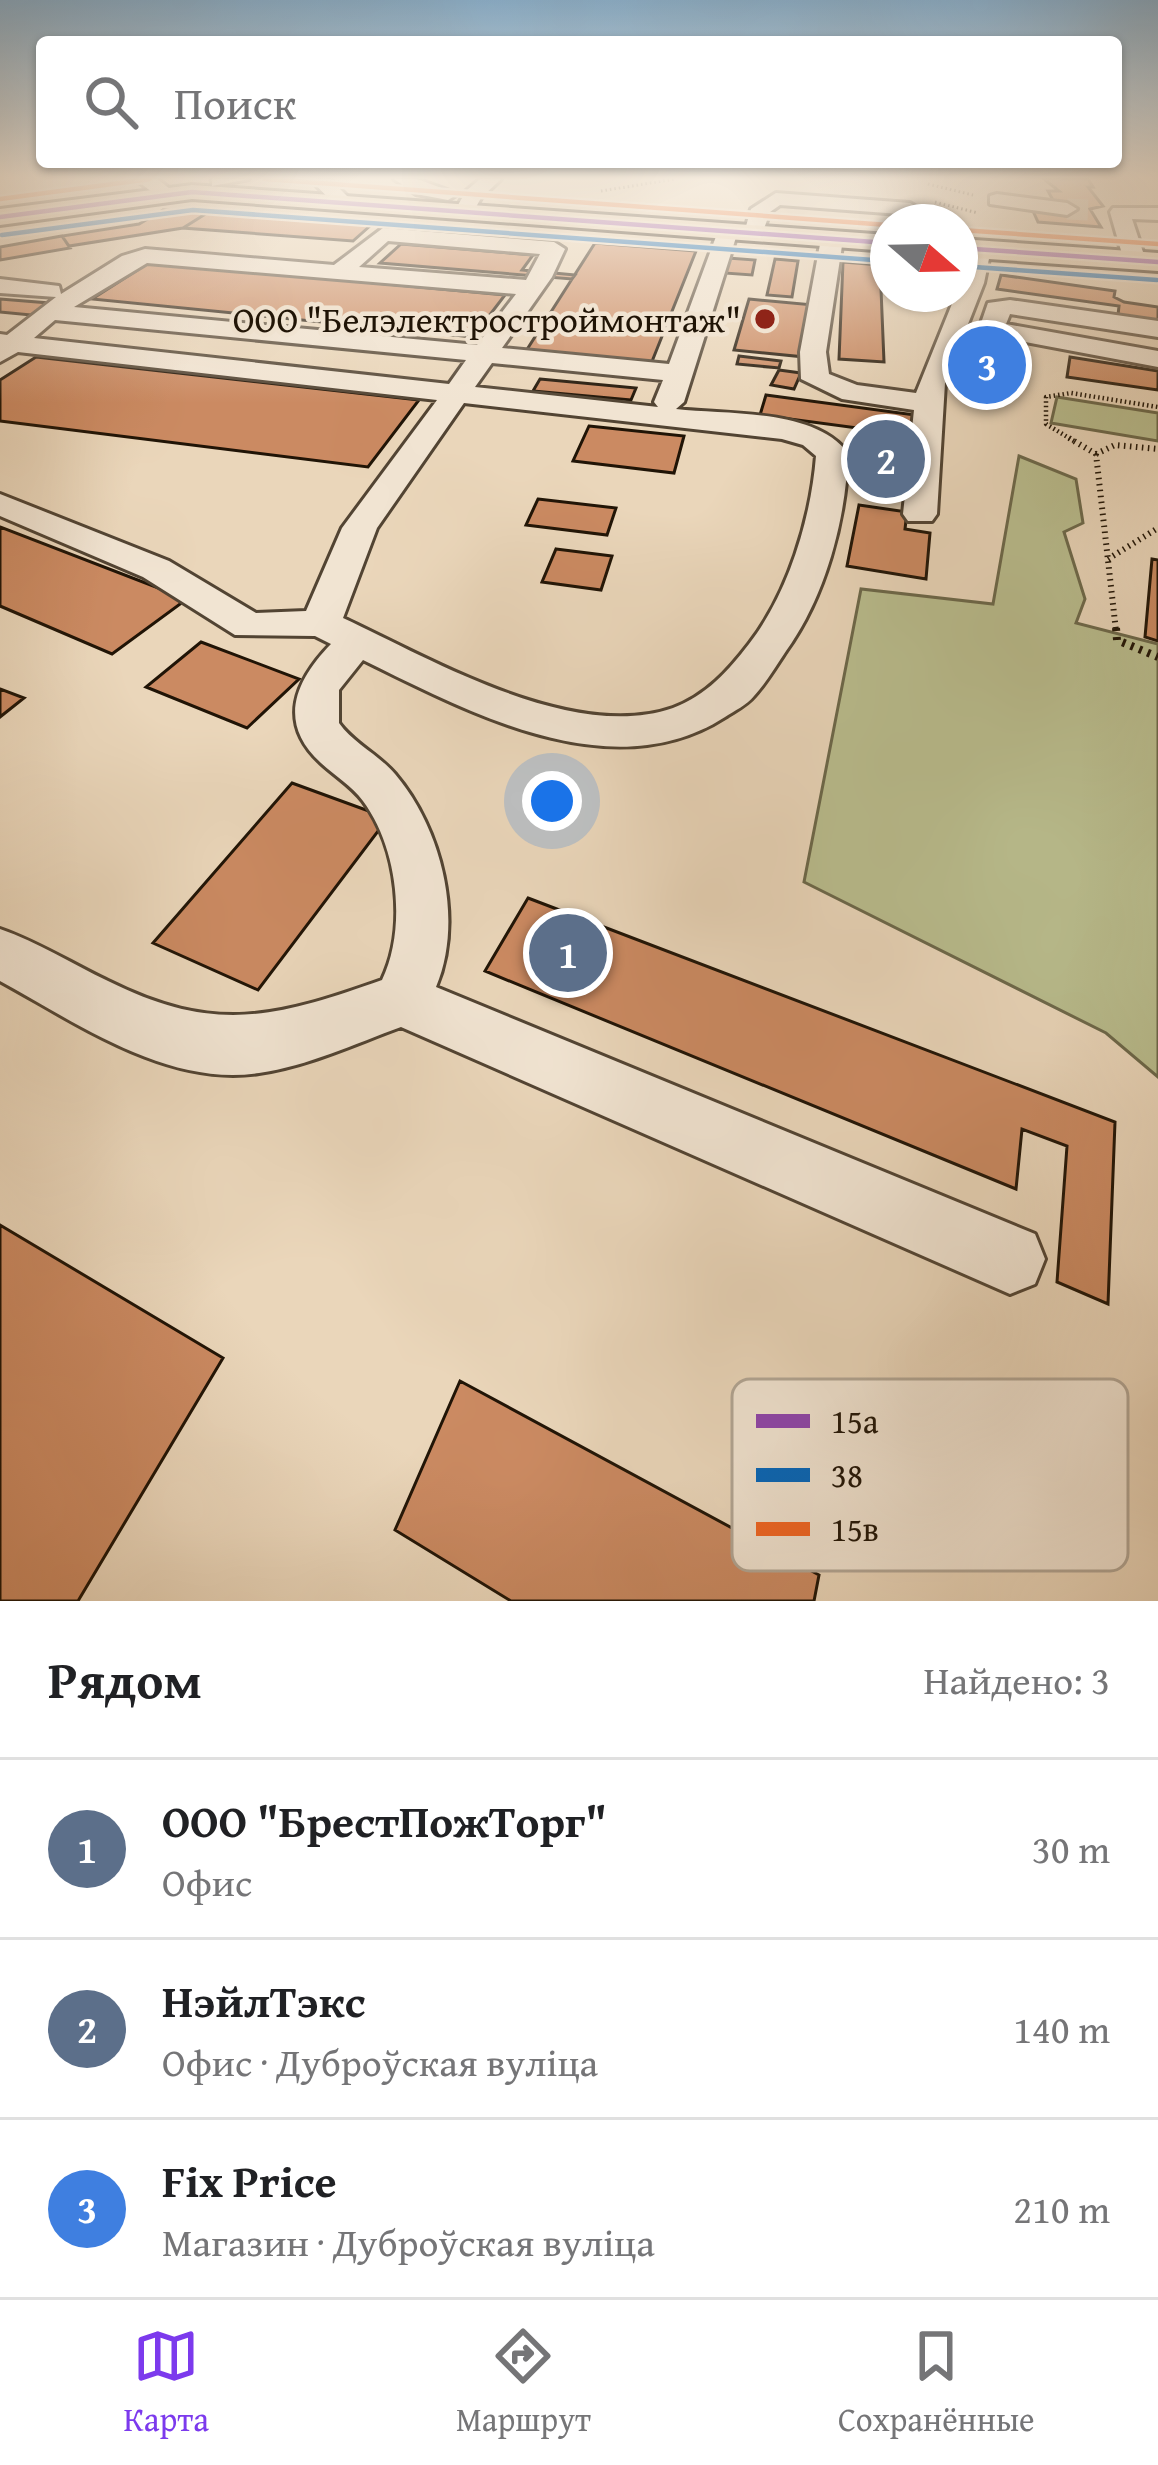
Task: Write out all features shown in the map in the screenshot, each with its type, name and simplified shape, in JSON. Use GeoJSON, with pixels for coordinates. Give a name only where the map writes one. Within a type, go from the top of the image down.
{"type":"FeatureCollection","features":[{"type":"Feature","properties":{"kind":"main road"},"geometry":{"type":"LineString","coordinates":[[1039,254],[1146,261]]}},
{"type":"Feature","properties":{"kind":"street"},"geometry":{"type":"LineString","coordinates":[[342,270],[361,254]]}},
{"type":"Feature","properties":{"kind":"street"},"geometry":{"type":"LineString","coordinates":[[402,1000],[424,934],[416,877],[381,790],[332,748],[314,709],[340,632],[360,527],[488,354],[551,254]]}},
{"type":"Feature","properties":{"kind":"street"},"geometry":{"type":"LineString","coordinates":[[664,416],[679,373],[736,254]]}},
{"type":"Feature","properties":{"kind":"street"},"geometry":{"type":"LineString","coordinates":[[830,254],[813,352],[815,379],[852,393],[930,404]]}},
{"type":"Feature","properties":{"kind":"street"},"geometry":{"type":"LineString","coordinates":[[5,346],[50,302],[145,256],[538,279]]}},
{"type":"Feature","properties":{"kind":"street"},"geometry":{"type":"LineString","coordinates":[[0,286],[50,302],[679,373]]}},
{"type":"Feature","properties":{"kind":"street"},"geometry":{"type":"LineString","coordinates":[[1158,329],[1010,307],[998,308],[992,329],[1158,358]]}},
{"type":"Feature","properties":{"kind":"street"},"geometry":{"type":"LineString","coordinates":[[920,514],[931,383],[960,312]]}},
{"type":"Feature","properties":{"kind":"street"},"geometry":{"type":"LineString","coordinates":[[0,504],[157,569],[249,626],[340,632],[503,707],[594,734],[663,729],[694,718],[751,675],[794,606],[832,453],[827,445],[800,433],[5,346]]}},
{"type":"Feature","properties":{"kind":"street"},"geometry":{"type":"LineString","coordinates":[[0,953],[160,1033],[199,1045],[241,1047],[282,1040],[402,1000],[1010,1259]]}},
{"type":"Feature","properties":{"kind":"path"},"geometry":{"type":"LineString","coordinates":[[1096,454],[1046,424],[1046,397],[1072,393],[1158,407]]}},
{"type":"Feature","properties":{"kind":"path"},"geometry":{"type":"LineString","coordinates":[[1096,454],[1115,446],[1158,449]]}},
{"type":"Feature","properties":{"kind":"path"},"geometry":{"type":"LineString","coordinates":[[1096,454],[1117,640],[1158,657]]}},
{"type":"Feature","properties":{"kind":"path"},"geometry":{"type":"LineString","coordinates":[[1108,559],[1158,528]]}},
{"type":"Feature","properties":{"kind":"green space"},"geometry":{"type":"Polygon","coordinates":[[[1057,397],[1158,413],[1158,441],[1051,423],[1057,397]]]}},
{"type":"Feature","properties":{"kind":"green space"},"geometry":{"type":"Polygon","coordinates":[[[1019,456],[1076,479],[1083,523],[1064,532],[1085,599],[1076,623],[1158,644],[1158,1077],[1106,1033],[804,882],[861,589],[993,604],[1019,456]]]}},
{"type":"Feature","properties":{"kind":"building"},"geometry":{"type":"Polygon","coordinates":[[[0,254],[37,254],[0,260],[0,254]]]}},
{"type":"Feature","properties":{"kind":"building"},"geometry":{"type":"Polygon","coordinates":[[[390,254],[518,254],[533,255],[522,270],[575,275],[572,279],[380,263],[390,254]]]}},
{"type":"Feature","properties":{"kind":"building"},"geometry":{"type":"Polygon","coordinates":[[[588,254],[695,254],[651,364],[526,351],[588,254]]]}},
{"type":"Feature","properties":{"kind":"building"},"geometry":{"type":"Polygon","coordinates":[[[728,258],[755,260],[752,275],[724,273],[728,258]]]}},
{"type":"Feature","properties":{"kind":"building"},"geometry":{"type":"Polygon","coordinates":[[[775,259],[798,261],[792,297],[767,295],[775,259]]]}},
{"type":"Feature","properties":{"kind":"building"},"geometry":{"type":"Polygon","coordinates":[[[150,262],[505,295],[473,337],[92,299],[150,262]]]}},
{"type":"Feature","properties":{"kind":"building"},"geometry":{"type":"Polygon","coordinates":[[[843,262],[870,264],[870,312],[882,312],[884,362],[839,359],[843,262]]]}},
{"type":"Feature","properties":{"kind":"building"},"geometry":{"type":"Polygon","coordinates":[[[1001,275],[1115,291],[1114,297],[1124,302],[1158,307],[1158,321],[1118,315],[1119,306],[997,289],[1001,275]]]}},
{"type":"Feature","properties":{"kind":"building"},"geometry":{"type":"Polygon","coordinates":[[[0,299],[49,303],[31,315],[0,312],[0,299]]]}},
{"type":"Feature","properties":{"kind":"building"},"geometry":{"type":"Polygon","coordinates":[[[749,299],[814,305],[805,357],[734,350],[749,299]]]}},
{"type":"Feature","properties":{"kind":"building"},"geometry":{"type":"Polygon","coordinates":[[[961,339],[1025,349],[1016,393],[947,381],[961,339]]]}},
{"type":"Feature","properties":{"kind":"building"},"geometry":{"type":"Polygon","coordinates":[[[739,356],[781,361],[779,368],[737,364],[739,356]]]}},
{"type":"Feature","properties":{"kind":"building"},"geometry":{"type":"Polygon","coordinates":[[[36,357],[419,400],[368,467],[0,421],[0,380],[36,357]]]}},
{"type":"Feature","properties":{"kind":"building"},"geometry":{"type":"Polygon","coordinates":[[[1070,357],[1158,371],[1158,390],[1067,377],[1070,357]]]}},
{"type":"Feature","properties":{"kind":"building"},"geometry":{"type":"Polygon","coordinates":[[[779,370],[801,373],[794,389],[771,385],[779,370]]]}},
{"type":"Feature","properties":{"kind":"building"},"geometry":{"type":"Polygon","coordinates":[[[540,379],[636,388],[631,400],[533,391],[540,379]]]}},
{"type":"Feature","properties":{"kind":"building"},"geometry":{"type":"Polygon","coordinates":[[[766,395],[915,415],[907,496],[856,488],[865,429],[760,415],[766,395]]]}},
{"type":"Feature","properties":{"kind":"building"},"geometry":{"type":"Polygon","coordinates":[[[589,426],[684,436],[674,473],[573,461],[589,426]]]}},
{"type":"Feature","properties":{"kind":"building"},"geometry":{"type":"Polygon","coordinates":[[[538,499],[616,508],[607,535],[526,525],[538,499]]]}},
{"type":"Feature","properties":{"kind":"building"},"geometry":{"type":"Polygon","coordinates":[[[859,505],[907,512],[905,529],[930,533],[926,579],[847,566],[859,505]]]}},
{"type":"Feature","properties":{"kind":"building"},"geometry":{"type":"Polygon","coordinates":[[[0,527],[187,599],[112,654],[0,606],[0,527]]]}},
{"type":"Feature","properties":{"kind":"building"},"geometry":{"type":"Polygon","coordinates":[[[556,549],[612,556],[601,590],[542,582],[556,549]]]}},
{"type":"Feature","properties":{"kind":"building"},"geometry":{"type":"Polygon","coordinates":[[[1152,559],[1158,560],[1158,641],[1145,637],[1152,559]]]}},
{"type":"Feature","properties":{"kind":"building"},"geometry":{"type":"Polygon","coordinates":[[[201,642],[299,679],[247,728],[146,687],[201,642]]]}},
{"type":"Feature","properties":{"kind":"building"},"geometry":{"type":"Polygon","coordinates":[[[0,689],[24,698],[0,717],[0,689]]]}},
{"type":"Feature","properties":{"kind":"building"},"geometry":{"type":"Polygon","coordinates":[[[292,783],[388,818],[258,990],[153,943],[292,783]]]}},
{"type":"Feature","properties":{"kind":"building"},"geometry":{"type":"Polygon","coordinates":[[[528,898],[1115,1122],[1108,1304],[1057,1282],[1067,1146],[1022,1129],[1016,1189],[485,971],[528,898]]]}},
{"type":"Feature","properties":{"kind":"building"},"geometry":{"type":"Polygon","coordinates":[[[0,1225],[223,1358],[78,1601],[0,1601],[0,1225]]]}},
{"type":"Feature","properties":{"kind":"building"},"geometry":{"type":"Polygon","coordinates":[[[460,1381],[732,1528],[732,1571],[812,1571],[819,1575],[814,1601],[511,1601],[395,1530],[460,1381]]]}},
{"type":"Feature","properties":{"kind":"transit line","name":"38"},"geometry":{"type":"LineString","coordinates":[[788,254],[870,260]]}},
{"type":"Feature","properties":{"kind":"transit line","name":"15а"},"geometry":{"type":"LineString","coordinates":[[1041,254],[1158,262]]}},
{"type":"Feature","properties":{"kind":"transit line","name":"38"},"geometry":{"type":"LineString","coordinates":[[978,267],[1157,280]]}},
{"type":"Feature","properties":{"kind":"place","name":"ООО \"Белэлектростроймонтаж\""},"geometry":{"type":"Point","coordinates":[765,319]}},
{"type":"Feature","properties":{"kind":"place","name":"Fix Price"},"geometry":{"type":"Point","coordinates":[987,365]}},
{"type":"Feature","properties":{"kind":"place","name":"НэйлТэкс"},"geometry":{"type":"Point","coordinates":[886,459]}},
{"type":"Feature","properties":{"kind":"place","name":"ООО \"БрестПожТорг\""},"geometry":{"type":"Point","coordinates":[568,953]}}]}
